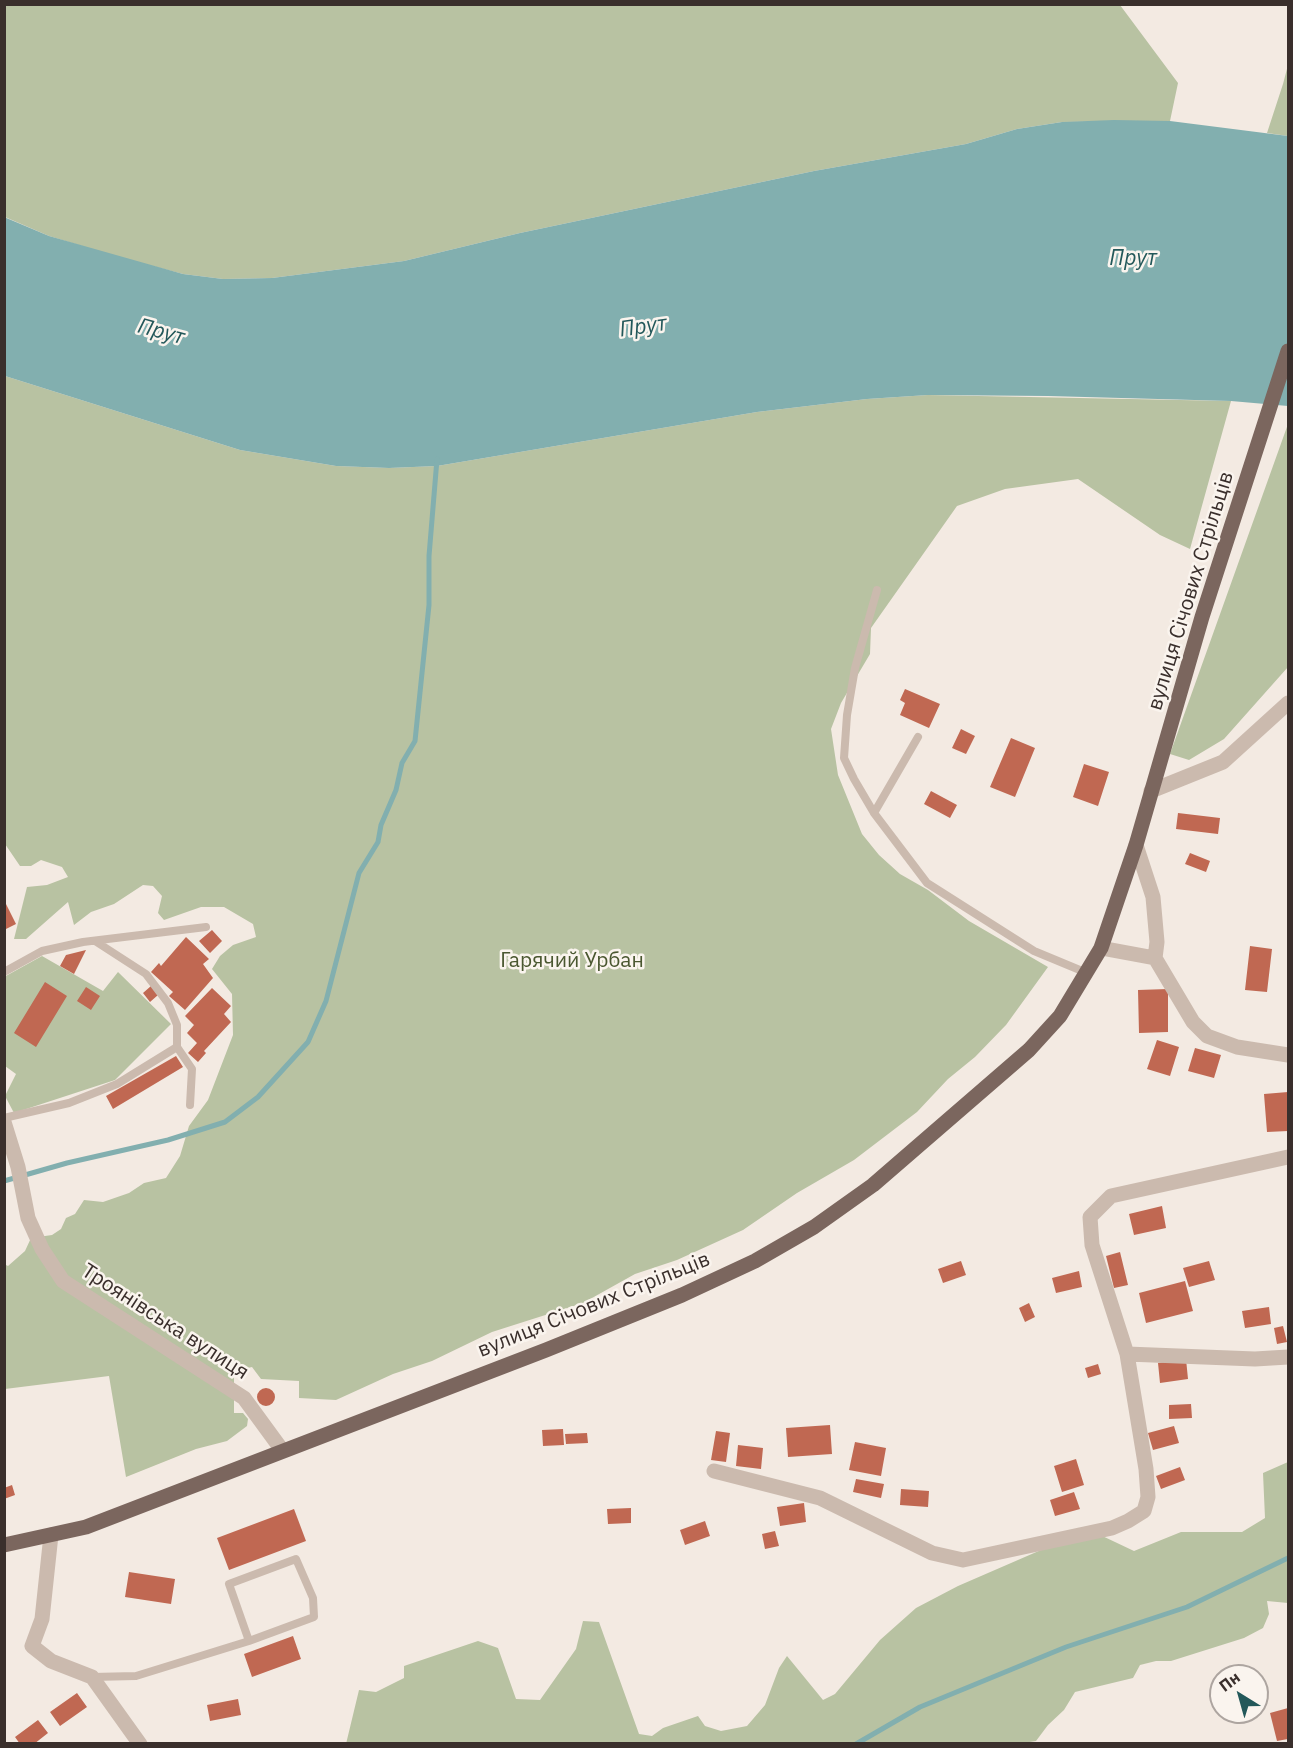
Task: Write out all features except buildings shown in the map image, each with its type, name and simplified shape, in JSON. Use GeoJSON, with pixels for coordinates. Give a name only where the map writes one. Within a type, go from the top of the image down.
{"type":"FeatureCollection","features":[{"type":"Feature","properties":{"kind":"main road","name":"вулиця Січових Стрільців"},"geometry":{"type":"LineString","coordinates":[[4,1545],[86,1527],[682,1295],[755,1261],[814,1227],[873,1185],[1029,1050],[1060,1016],[1101,948],[1136,845],[1202,617],[1288,351]]}},
{"type":"Feature","properties":{"kind":"street"},"geometry":{"type":"LineString","coordinates":[[1151,790],[1223,762],[1288,703]]}},
{"type":"Feature","properties":{"kind":"street"},"geometry":{"type":"LineString","coordinates":[[1136,845],[1153,897],[1157,942],[1155,958],[1193,1022],[1207,1036],[1237,1047],[1288,1055]]}},
{"type":"Feature","properties":{"kind":"street"},"geometry":{"type":"LineString","coordinates":[[1101,948],[1155,958]]}},
{"type":"Feature","properties":{"kind":"street","name":"Троянівська вулиця"},"geometry":{"type":"LineString","coordinates":[[4,1120],[18,1167],[28,1218],[42,1249],[63,1281],[244,1398],[282,1450]]}},
{"type":"Feature","properties":{"kind":"street"},"geometry":{"type":"LineString","coordinates":[[714,1471],[820,1498],[932,1553],[963,1560],[1112,1528],[1144,1511],[1148,1497],[1146,1469],[1127,1354],[1092,1245],[1090,1217],[1111,1196],[1288,1157]]}},
{"type":"Feature","properties":{"kind":"street"},"geometry":{"type":"LineString","coordinates":[[1127,1354],[1255,1359],[1288,1357]]}},
{"type":"Feature","properties":{"kind":"street"},"geometry":{"type":"LineString","coordinates":[[51,1535],[42,1619],[32,1646],[51,1661],[92,1677],[140,1743]]}},
{"type":"Feature","properties":{"kind":"lane"},"geometry":{"type":"LineString","coordinates":[[877,590],[855,668],[847,715],[844,758],[874,813],[927,883],[1034,951],[1088,973]]}},
{"type":"Feature","properties":{"kind":"lane"},"geometry":{"type":"LineString","coordinates":[[874,813],[918,737]]}},
{"type":"Feature","properties":{"kind":"lane"},"geometry":{"type":"LineString","coordinates":[[4,972],[42,951],[95,941],[206,927]]}},
{"type":"Feature","properties":{"kind":"lane"},"geometry":{"type":"LineString","coordinates":[[95,941],[146,974],[168,1003],[177,1024],[177,1047],[192,1069],[190,1105]]}},
{"type":"Feature","properties":{"kind":"lane"},"geometry":{"type":"LineString","coordinates":[[4,1120],[69,1103],[117,1084],[177,1047]]}},
{"type":"Feature","properties":{"kind":"lane"},"geometry":{"type":"LineString","coordinates":[[92,1677],[136,1676],[249,1641],[314,1617],[314,1598],[296,1559],[229,1584],[249,1641]]}},
{"type":"Feature","properties":{"kind":"green space"},"geometry":{"type":"Polygon","coordinates":[[[4,5],[1120,5],[1178,83],[1170,121],[1062,122],[1017,129],[966,144],[814,171],[520,233],[404,261],[272,278],[223,279],[183,274],[118,257],[49,236],[5,217],[4,5]]]}},
{"type":"Feature","properties":{"kind":"green space"},"geometry":{"type":"Polygon","coordinates":[[[1288,65],[1288,136],[1267,133],[1283,84],[1288,65]]]}},
{"type":"Feature","properties":{"kind":"green space","name":"Гарячий Урбан"},"geometry":{"type":"Polygon","coordinates":[[[5,376],[240,450],[336,466],[389,468],[437,466],[757,412],[867,399],[928,395],[1231,401],[1190,549],[1160,535],[1078,479],[1005,489],[957,506],[871,628],[870,654],[841,703],[831,729],[838,775],[862,834],[879,855],[900,874],[928,890],[969,921],[1048,967],[1006,1025],[975,1057],[948,1079],[917,1112],[854,1160],[797,1193],[743,1230],[677,1260],[635,1274],[583,1303],[492,1332],[432,1361],[393,1374],[336,1400],[299,1398],[299,1381],[261,1379],[252,1367],[234,1371],[234,1413],[243,1413],[248,1419],[247,1426],[227,1441],[196,1449],[126,1477],[109,1376],[5,1389],[4,1264],[8,1266],[25,1251],[31,1238],[52,1235],[61,1229],[66,1218],[75,1214],[84,1200],[103,1202],[129,1193],[144,1183],[166,1178],[180,1156],[189,1126],[208,1100],[233,1035],[232,994],[212,969],[220,956],[233,945],[256,937],[253,924],[224,907],[201,907],[164,920],[158,913],[162,896],[153,886],[143,885],[114,904],[91,912],[74,925],[68,902],[26,939],[14,939],[27,887],[47,885],[68,877],[62,867],[41,860],[31,866],[20,866],[5,844],[5,376]]]}},
{"type":"Feature","properties":{"kind":"green space"},"geometry":{"type":"Polygon","coordinates":[[[1288,424],[1288,667],[1224,739],[1189,760],[1170,754],[1288,424]]]}},
{"type":"Feature","properties":{"kind":"green space"},"geometry":{"type":"Polygon","coordinates":[[[42,956],[103,991],[118,972],[171,1024],[115,1080],[14,1113],[5,1096],[16,1074],[5,1066],[4,977],[42,956]]]}},
{"type":"Feature","properties":{"kind":"green space"},"geometry":{"type":"Polygon","coordinates":[[[1288,1462],[1288,1603],[1267,1601],[1269,1614],[1263,1628],[1244,1638],[1171,1661],[1156,1661],[1140,1665],[1133,1678],[1075,1692],[1064,1710],[1048,1725],[1036,1741],[1017,1744],[346,1744],[359,1690],[376,1692],[404,1678],[404,1666],[478,1641],[498,1648],[516,1699],[540,1700],[576,1649],[583,1621],[599,1622],[639,1734],[652,1736],[663,1728],[698,1716],[705,1726],[721,1731],[747,1726],[765,1705],[779,1668],[787,1656],[823,1700],[835,1694],[880,1640],[916,1608],[958,1586],[1041,1550],[1096,1533],[1134,1551],[1181,1532],[1242,1532],[1265,1518],[1263,1473],[1288,1462]]]}},
{"type":"Feature","properties":{"kind":"water","name":"Прут"},"geometry":{"type":"Polygon","coordinates":[[[1170,121],[1288,136],[1288,406],[1231,401],[1048,396],[928,395],[867,399],[757,412],[437,466],[389,468],[336,466],[240,450],[5,376],[4,217],[49,236],[183,274],[223,279],[272,278],[404,261],[520,233],[814,171],[966,144],[1017,129],[1062,122],[1170,121]]]}},
{"type":"Feature","properties":{"kind":"waterway"},"geometry":{"type":"LineString","coordinates":[[4,1181],[67,1163],[168,1140],[225,1122],[258,1097],[308,1042],[326,1001],[359,873],[378,842],[381,825],[396,790],[402,763],[415,741],[429,605],[429,556],[437,459]]}},
{"type":"Feature","properties":{"kind":"waterway"},"geometry":{"type":"LineString","coordinates":[[856,1744],[920,1707],[1066,1647],[1187,1607],[1288,1558]]}}]}
